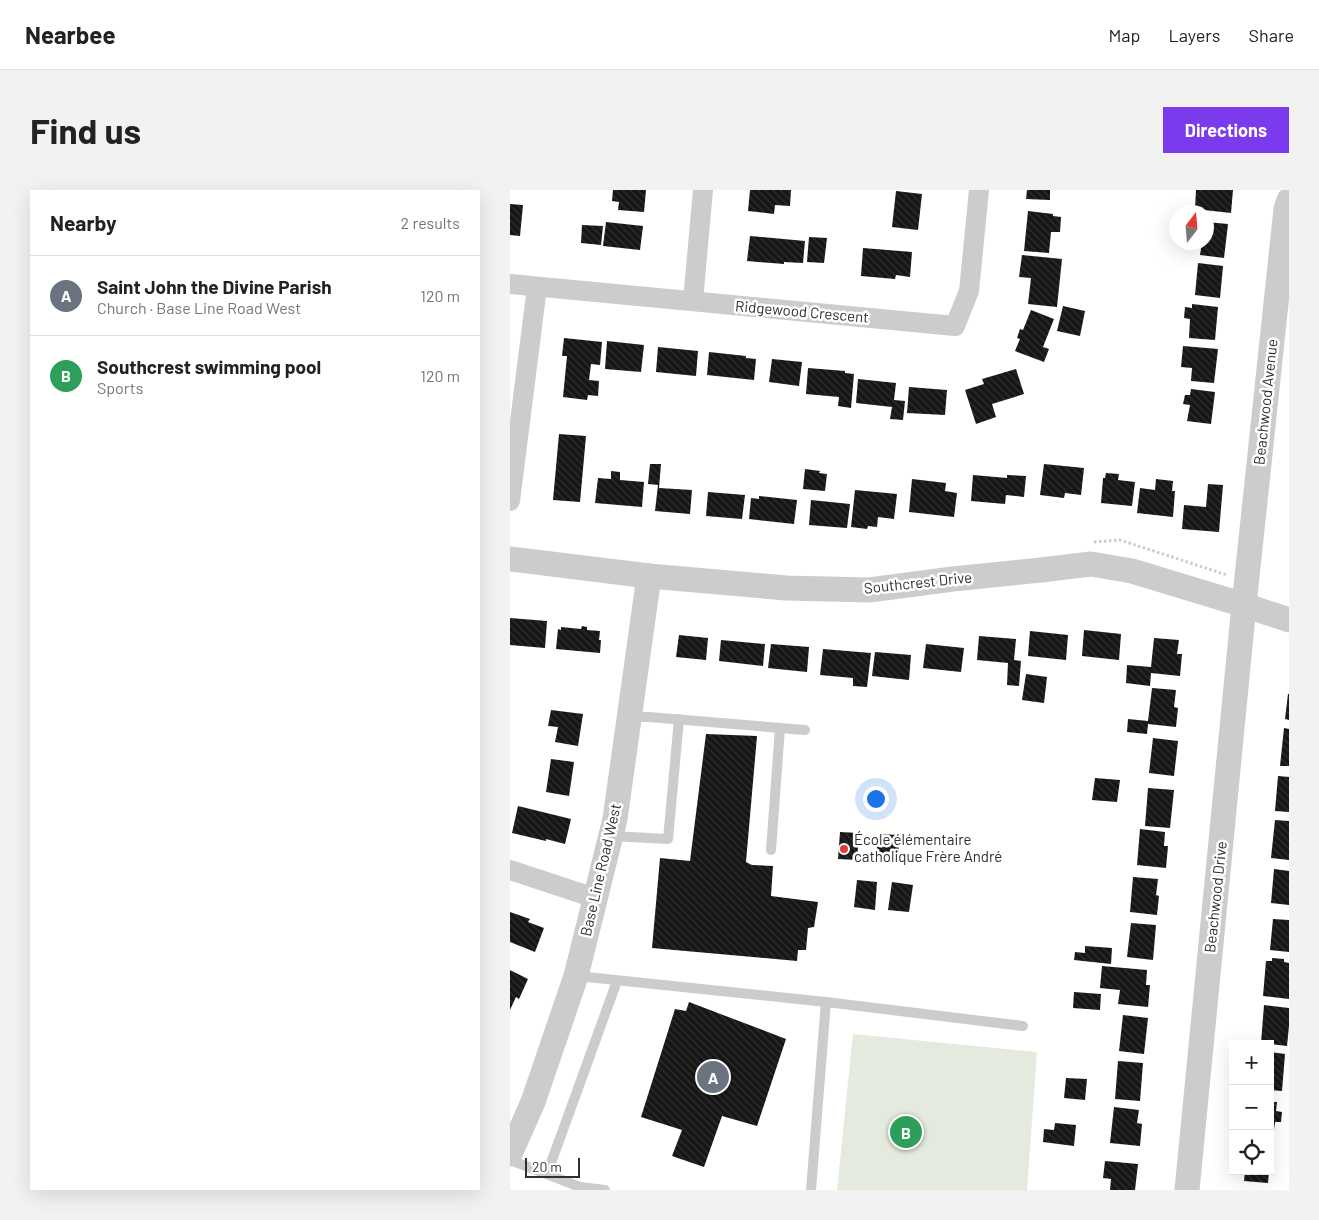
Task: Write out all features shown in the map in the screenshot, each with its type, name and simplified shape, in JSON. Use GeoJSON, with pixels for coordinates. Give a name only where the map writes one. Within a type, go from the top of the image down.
{"type":"FeatureCollection","features":[{"type":"Feature","properties":{"kind":"street"},"geometry":{"type":"LineString","coordinates":[[692,302],[703,190]]}},
{"type":"Feature","properties":{"kind":"street","name":"Ridgewood Crescent"},"geometry":{"type":"LineString","coordinates":[[510,284],[955,326],[970,291],[979,190]]}},
{"type":"Feature","properties":{"kind":"street","name":"Beachwood Avenue"},"geometry":{"type":"LineString","coordinates":[[1244,605],[1282,313],[1286,209],[1289,200]]}},
{"type":"Feature","properties":{"kind":"street"},"geometry":{"type":"LineString","coordinates":[[510,501],[536,287]]}},
{"type":"Feature","properties":{"kind":"street","name":"Southcrest Drive"},"geometry":{"type":"LineString","coordinates":[[510,559],[649,576],[786,588],[869,590],[1091,564],[1132,571],[1289,620]]}},
{"type":"Feature","properties":{"kind":"street","name":"Base Line Road West"},"geometry":{"type":"LineString","coordinates":[[510,1154],[533,1102],[576,976],[611,836],[649,576]]}},
{"type":"Feature","properties":{"kind":"street","name":"Beachwood Drive"},"geometry":{"type":"LineString","coordinates":[[1187,1190],[1244,605]]}},
{"type":"Feature","properties":{"kind":"street"},"geometry":{"type":"LineString","coordinates":[[510,870],[596,898]]}},
{"type":"Feature","properties":{"kind":"lane"},"geometry":{"type":"LineString","coordinates":[[629,717],[679,719],[805,730]]}},
{"type":"Feature","properties":{"kind":"lane"},"geometry":{"type":"LineString","coordinates":[[611,836],[668,839],[679,719]]}},
{"type":"Feature","properties":{"kind":"lane"},"geometry":{"type":"LineString","coordinates":[[771,850],[780,728]]}},
{"type":"Feature","properties":{"kind":"lane"},"geometry":{"type":"LineString","coordinates":[[576,976],[826,1002],[1023,1026]]}},
{"type":"Feature","properties":{"kind":"lane"},"geometry":{"type":"LineString","coordinates":[[547,1174],[617,980]]}},
{"type":"Feature","properties":{"kind":"lane"},"geometry":{"type":"LineString","coordinates":[[811,1190],[826,1002]]}},
{"type":"Feature","properties":{"kind":"lane"},"geometry":{"type":"LineString","coordinates":[[510,1160],[580,1187],[605,1190]]}},
{"type":"Feature","properties":{"kind":"path"},"geometry":{"type":"LineString","coordinates":[[1088,542],[1120,540],[1229,576]]}},
{"type":"Feature","properties":{"kind":"shaded area"},"geometry":{"type":"Polygon","coordinates":[[[853,1034],[1037,1052],[1027,1190],[837,1190],[853,1034]]]}},
{"type":"Feature","properties":{"kind":"building"},"geometry":{"type":"Polygon","coordinates":[[[613,190],[646,190],[644,212],[618,210],[619,202],[612,201],[613,190]]]}},
{"type":"Feature","properties":{"kind":"building"},"geometry":{"type":"Polygon","coordinates":[[[750,190],[791,190],[790,206],[775,205],[774,214],[748,211],[750,190]]]}},
{"type":"Feature","properties":{"kind":"building"},"geometry":{"type":"Polygon","coordinates":[[[1027,190],[1050,190],[1050,200],[1026,199],[1027,190]]]}},
{"type":"Feature","properties":{"kind":"building"},"geometry":{"type":"Polygon","coordinates":[[[1196,190],[1233,190],[1231,213],[1214,211],[1214,205],[1195,205],[1196,190]]]}},
{"type":"Feature","properties":{"kind":"building"},"geometry":{"type":"Polygon","coordinates":[[[896,191],[922,194],[918,230],[892,227],[896,191]]]}},
{"type":"Feature","properties":{"kind":"building"},"geometry":{"type":"Polygon","coordinates":[[[510,204],[523,205],[520,236],[510,235],[510,204]]]}},
{"type":"Feature","properties":{"kind":"building"},"geometry":{"type":"Polygon","coordinates":[[[1028,211],[1053,214],[1053,216],[1061,217],[1060,232],[1051,232],[1049,253],[1024,251],[1028,211]]]}},
{"type":"Feature","properties":{"kind":"building"},"geometry":{"type":"Polygon","coordinates":[[[606,222],[643,226],[640,250],[603,246],[606,222]]]}},
{"type":"Feature","properties":{"kind":"building"},"geometry":{"type":"Polygon","coordinates":[[[1214,223],[1228,224],[1224,258],[1200,255],[1201,250],[1214,250],[1214,223]]]}},
{"type":"Feature","properties":{"kind":"building"},"geometry":{"type":"Polygon","coordinates":[[[582,225],[603,226],[601,245],[581,243],[582,225]]]}},
{"type":"Feature","properties":{"kind":"building"},"geometry":{"type":"Polygon","coordinates":[[[750,236],[805,241],[803,263],[784,262],[784,264],[747,261],[750,236]]]}},
{"type":"Feature","properties":{"kind":"building"},"geometry":{"type":"Polygon","coordinates":[[[809,237],[827,238],[824,263],[807,262],[809,237]]]}},
{"type":"Feature","properties":{"kind":"building"},"geometry":{"type":"Polygon","coordinates":[[[863,248],[912,252],[910,277],[896,275],[895,279],[861,276],[863,248]]]}},
{"type":"Feature","properties":{"kind":"building"},"geometry":{"type":"Polygon","coordinates":[[[1022,255],[1062,259],[1057,307],[1028,304],[1031,278],[1019,277],[1022,255]]]}},
{"type":"Feature","properties":{"kind":"building"},"geometry":{"type":"Polygon","coordinates":[[[1198,263],[1223,266],[1220,298],[1195,295],[1198,263]]]}},
{"type":"Feature","properties":{"kind":"building"},"geometry":{"type":"Polygon","coordinates":[[[1192,304],[1218,307],[1215,340],[1189,338],[1190,319],[1184,318],[1185,307],[1192,308],[1192,304]]]}},
{"type":"Feature","properties":{"kind":"building"},"geometry":{"type":"Polygon","coordinates":[[[1063,306],[1085,311],[1080,336],[1057,331],[1063,306]]]}},
{"type":"Feature","properties":{"kind":"building"},"geometry":{"type":"Polygon","coordinates":[[[1031,310],[1054,319],[1043,347],[1049,349],[1044,362],[1015,351],[1020,339],[1017,338],[1020,329],[1023,330],[1031,310]]]}},
{"type":"Feature","properties":{"kind":"building"},"geometry":{"type":"Polygon","coordinates":[[[564,338],[602,342],[600,365],[591,364],[589,380],[599,381],[598,396],[588,395],[587,400],[563,397],[567,356],[562,356],[564,338]]]}},
{"type":"Feature","properties":{"kind":"building"},"geometry":{"type":"Polygon","coordinates":[[[607,341],[644,345],[641,372],[605,369],[607,341]]]}},
{"type":"Feature","properties":{"kind":"building"},"geometry":{"type":"Polygon","coordinates":[[[1183,346],[1218,349],[1214,383],[1191,381],[1192,368],[1181,367],[1183,346]]]}},
{"type":"Feature","properties":{"kind":"building"},"geometry":{"type":"Polygon","coordinates":[[[658,347],[698,351],[696,376],[656,372],[658,347]]]}},
{"type":"Feature","properties":{"kind":"building"},"geometry":{"type":"Polygon","coordinates":[[[709,352],[756,359],[754,380],[707,375],[709,352]]]}},
{"type":"Feature","properties":{"kind":"building"},"geometry":{"type":"Polygon","coordinates":[[[772,359],[802,362],[799,386],[769,382],[772,359]]]}},
{"type":"Feature","properties":{"kind":"building"},"geometry":{"type":"Polygon","coordinates":[[[808,368],[845,371],[845,373],[854,374],[851,408],[838,406],[839,397],[806,394],[808,368]]]}},
{"type":"Feature","properties":{"kind":"building"},"geometry":{"type":"Polygon","coordinates":[[[1016,369],[1024,394],[992,404],[996,417],[976,424],[965,390],[984,384],[982,379],[1016,369]]]}},
{"type":"Feature","properties":{"kind":"building"},"geometry":{"type":"Polygon","coordinates":[[[858,379],[896,383],[894,400],[905,401],[903,420],[890,419],[892,407],[856,403],[858,379]]]}},
{"type":"Feature","properties":{"kind":"building"},"geometry":{"type":"Polygon","coordinates":[[[909,387],[947,390],[945,415],[907,413],[909,387]]]}},
{"type":"Feature","properties":{"kind":"building"},"geometry":{"type":"Polygon","coordinates":[[[1191,389],[1215,392],[1211,424],[1187,421],[1190,405],[1183,404],[1185,395],[1190,395],[1191,389]]]}},
{"type":"Feature","properties":{"kind":"building"},"geometry":{"type":"Polygon","coordinates":[[[559,434],[586,436],[580,502],[553,500],[559,434]]]}},
{"type":"Feature","properties":{"kind":"building"},"geometry":{"type":"Polygon","coordinates":[[[650,464],[661,464],[659,488],[692,490],[690,514],[655,511],[658,485],[648,484],[650,464]]]}},
{"type":"Feature","properties":{"kind":"building"},"geometry":{"type":"Polygon","coordinates":[[[1044,464],[1084,468],[1081,495],[1065,493],[1064,498],[1040,495],[1044,464]]]}},
{"type":"Feature","properties":{"kind":"building"},"geometry":{"type":"Polygon","coordinates":[[[805,469],[827,474],[825,491],[803,489],[805,469]]]}},
{"type":"Feature","properties":{"kind":"building"},"geometry":{"type":"Polygon","coordinates":[[[611,471],[620,472],[620,480],[644,482],[642,507],[595,503],[598,478],[611,479],[611,471]]]}},
{"type":"Feature","properties":{"kind":"building"},"geometry":{"type":"Polygon","coordinates":[[[1106,473],[1119,474],[1118,480],[1135,482],[1132,506],[1101,503],[1103,478],[1105,478],[1106,473]]]}},
{"type":"Feature","properties":{"kind":"building"},"geometry":{"type":"Polygon","coordinates":[[[973,475],[1007,478],[1007,475],[1026,476],[1024,497],[1006,495],[1005,504],[971,501],[973,475]]]}},
{"type":"Feature","properties":{"kind":"building"},"geometry":{"type":"Polygon","coordinates":[[[912,479],[946,483],[945,491],[957,493],[954,517],[909,512],[912,479]]]}},
{"type":"Feature","properties":{"kind":"building"},"geometry":{"type":"Polygon","coordinates":[[[1156,479],[1173,481],[1172,491],[1175,491],[1173,517],[1137,513],[1140,488],[1155,490],[1156,479]]]}},
{"type":"Feature","properties":{"kind":"building"},"geometry":{"type":"Polygon","coordinates":[[[1208,484],[1223,485],[1219,532],[1182,529],[1184,505],[1206,507],[1208,484]]]}},
{"type":"Feature","properties":{"kind":"building"},"geometry":{"type":"Polygon","coordinates":[[[855,490],[897,494],[894,519],[878,517],[877,527],[868,526],[867,529],[851,527],[855,490]]]}},
{"type":"Feature","properties":{"kind":"building"},"geometry":{"type":"Polygon","coordinates":[[[708,492],[745,495],[742,519],[706,516],[708,492]]]}},
{"type":"Feature","properties":{"kind":"building"},"geometry":{"type":"Polygon","coordinates":[[[759,496],[797,500],[794,524],[749,519],[751,498],[759,499],[759,496]]]}},
{"type":"Feature","properties":{"kind":"building"},"geometry":{"type":"Polygon","coordinates":[[[811,500],[850,504],[847,528],[809,525],[811,500]]]}},
{"type":"Feature","properties":{"kind":"building"},"geometry":{"type":"Polygon","coordinates":[[[510,618],[547,621],[545,648],[510,645],[510,618]]]}},
{"type":"Feature","properties":{"kind":"building"},"geometry":{"type":"Polygon","coordinates":[[[582,626],[587,627],[587,630],[600,631],[600,653],[556,649],[558,629],[561,630],[561,627],[581,629],[582,626]]]}},
{"type":"Feature","properties":{"kind":"building"},"geometry":{"type":"Polygon","coordinates":[[[1084,630],[1121,634],[1119,660],[1082,656],[1084,630]]]}},
{"type":"Feature","properties":{"kind":"building"},"geometry":{"type":"Polygon","coordinates":[[[1030,631],[1068,635],[1066,660],[1028,656],[1030,631]]]}},
{"type":"Feature","properties":{"kind":"building"},"geometry":{"type":"Polygon","coordinates":[[[679,635],[708,638],[706,660],[676,657],[679,635]]]}},
{"type":"Feature","properties":{"kind":"building"},"geometry":{"type":"Polygon","coordinates":[[[979,636],[1016,639],[1014,660],[1021,661],[1019,686],[1007,685],[1008,663],[977,660],[979,636]]]}},
{"type":"Feature","properties":{"kind":"building"},"geometry":{"type":"Polygon","coordinates":[[[1154,638],[1179,640],[1177,654],[1182,654],[1180,676],[1151,673],[1150,686],[1126,683],[1127,665],[1151,667],[1154,638]]]}},
{"type":"Feature","properties":{"kind":"building"},"geometry":{"type":"Polygon","coordinates":[[[721,640],[765,644],[763,666],[719,661],[721,640]]]}},
{"type":"Feature","properties":{"kind":"building"},"geometry":{"type":"Polygon","coordinates":[[[771,644],[809,647],[807,672],[768,668],[771,644]]]}},
{"type":"Feature","properties":{"kind":"building"},"geometry":{"type":"Polygon","coordinates":[[[926,644],[964,648],[961,672],[923,668],[926,644]]]}},
{"type":"Feature","properties":{"kind":"building"},"geometry":{"type":"Polygon","coordinates":[[[823,649],[871,653],[867,687],[853,686],[853,678],[820,675],[823,649]]]}},
{"type":"Feature","properties":{"kind":"building"},"geometry":{"type":"Polygon","coordinates":[[[875,652],[911,655],[909,680],[872,676],[875,652]]]}},
{"type":"Feature","properties":{"kind":"building"},"geometry":{"type":"Polygon","coordinates":[[[1026,674],[1047,677],[1044,703],[1022,700],[1026,674]]]}},
{"type":"Feature","properties":{"kind":"building"},"geometry":{"type":"Polygon","coordinates":[[[1152,688],[1176,690],[1174,707],[1178,708],[1176,727],[1148,724],[1147,734],[1127,732],[1128,719],[1148,721],[1152,688]]]}},
{"type":"Feature","properties":{"kind":"building"},"geometry":{"type":"Polygon","coordinates":[[[1289,694],[1289,720],[1285,719],[1289,694]]]}},
{"type":"Feature","properties":{"kind":"building"},"geometry":{"type":"Polygon","coordinates":[[[551,710],[583,714],[578,746],[555,742],[558,727],[548,726],[551,710]]]}},
{"type":"Feature","properties":{"kind":"building"},"geometry":{"type":"Polygon","coordinates":[[[1284,728],[1289,729],[1289,766],[1280,766],[1284,728]]]}},
{"type":"Feature","properties":{"kind":"building"},"geometry":{"type":"Polygon","coordinates":[[[706,734],[757,736],[746,862],[752,865],[773,866],[771,896],[818,902],[814,927],[808,928],[806,950],[798,950],[797,961],[652,948],[660,858],[690,861],[706,734]]]}},
{"type":"Feature","properties":{"kind":"building"},"geometry":{"type":"Polygon","coordinates":[[[1153,738],[1178,741],[1174,776],[1149,773],[1153,738]]]}},
{"type":"Feature","properties":{"kind":"building"},"geometry":{"type":"Polygon","coordinates":[[[551,759],[574,762],[569,796],[546,792],[551,759]]]}},
{"type":"Feature","properties":{"kind":"building"},"geometry":{"type":"Polygon","coordinates":[[[1278,776],[1289,777],[1289,812],[1275,811],[1278,776]]]}},
{"type":"Feature","properties":{"kind":"building"},"geometry":{"type":"Polygon","coordinates":[[[1095,778],[1120,780],[1117,802],[1092,800],[1095,778]]]}},
{"type":"Feature","properties":{"kind":"building"},"geometry":{"type":"Polygon","coordinates":[[[1148,788],[1174,790],[1170,828],[1145,826],[1148,788]]]}},
{"type":"Feature","properties":{"kind":"building"},"geometry":{"type":"Polygon","coordinates":[[[518,806],[571,819],[565,844],[512,833],[518,806]]]}},
{"type":"Feature","properties":{"kind":"building"},"geometry":{"type":"Polygon","coordinates":[[[1275,820],[1289,821],[1289,860],[1271,858],[1275,820]]]}},
{"type":"Feature","properties":{"kind":"building"},"geometry":{"type":"Polygon","coordinates":[[[1140,829],[1165,832],[1164,846],[1168,846],[1166,868],[1137,865],[1140,829]]]}},
{"type":"Feature","properties":{"kind":"building"},"geometry":{"type":"Polygon","coordinates":[[[840,832],[859,833],[857,860],[838,859],[840,832]]]}},
{"type":"Feature","properties":{"kind":"building"},"geometry":{"type":"Polygon","coordinates":[[[878,834],[900,835],[897,864],[876,862],[878,834]]]}},
{"type":"Feature","properties":{"kind":"building"},"geometry":{"type":"Polygon","coordinates":[[[1274,869],[1289,871],[1289,905],[1271,903],[1274,869]]]}},
{"type":"Feature","properties":{"kind":"building"},"geometry":{"type":"Polygon","coordinates":[[[1133,877],[1158,879],[1156,895],[1159,896],[1157,915],[1130,912],[1133,877]]]}},
{"type":"Feature","properties":{"kind":"building"},"geometry":{"type":"Polygon","coordinates":[[[857,880],[877,882],[875,910],[854,907],[857,880]]]}},
{"type":"Feature","properties":{"kind":"building"},"geometry":{"type":"Polygon","coordinates":[[[892,882],[913,885],[909,912],[888,910],[892,882]]]}},
{"type":"Feature","properties":{"kind":"building"},"geometry":{"type":"Polygon","coordinates":[[[510,912],[530,919],[528,922],[544,928],[535,952],[510,942],[510,912]]]}},
{"type":"Feature","properties":{"kind":"building"},"geometry":{"type":"Polygon","coordinates":[[[1273,919],[1289,920],[1289,952],[1270,950],[1273,919]]]}},
{"type":"Feature","properties":{"kind":"building"},"geometry":{"type":"Polygon","coordinates":[[[1131,923],[1156,925],[1153,960],[1127,957],[1131,923]]]}},
{"type":"Feature","properties":{"kind":"building"},"geometry":{"type":"Polygon","coordinates":[[[1085,946],[1112,948],[1111,964],[1074,960],[1075,952],[1085,953],[1085,946]]]}},
{"type":"Feature","properties":{"kind":"building"},"geometry":{"type":"Polygon","coordinates":[[[1272,958],[1284,959],[1284,962],[1289,963],[1289,999],[1263,996],[1266,961],[1272,961],[1272,958]]]}},
{"type":"Feature","properties":{"kind":"building"},"geometry":{"type":"Polygon","coordinates":[[[1102,966],[1147,970],[1146,985],[1150,985],[1148,1007],[1118,1004],[1120,990],[1100,988],[1102,966]]]}},
{"type":"Feature","properties":{"kind":"building"},"geometry":{"type":"Polygon","coordinates":[[[510,970],[528,979],[519,999],[516,997],[510,1010],[510,970]]]}},
{"type":"Feature","properties":{"kind":"building"},"geometry":{"type":"Polygon","coordinates":[[[1074,992],[1101,994],[1100,1010],[1073,1008],[1074,992]]]}},
{"type":"Feature","properties":{"kind":"building"},"geometry":{"type":"Polygon","coordinates":[[[689,1002],[786,1039],[757,1126],[722,1116],[704,1167],[672,1156],[682,1130],[641,1117],[675,1009],[686,1011],[689,1002]]]}},
{"type":"Feature","properties":{"kind":"building"},"geometry":{"type":"Polygon","coordinates":[[[1264,1005],[1289,1008],[1287,1046],[1274,1044],[1274,1040],[1261,1040],[1264,1005]]]}},
{"type":"Feature","properties":{"kind":"building"},"geometry":{"type":"Polygon","coordinates":[[[1123,1015],[1148,1018],[1144,1054],[1119,1051],[1123,1015]]]}},
{"type":"Feature","properties":{"kind":"building"},"geometry":{"type":"Polygon","coordinates":[[[1274,1053],[1285,1054],[1282,1091],[1274,1090],[1274,1053]]]}},
{"type":"Feature","properties":{"kind":"building"},"geometry":{"type":"Polygon","coordinates":[[[1118,1061],[1143,1063],[1140,1101],[1115,1099],[1118,1061]]]}},
{"type":"Feature","properties":{"kind":"building"},"geometry":{"type":"Polygon","coordinates":[[[1066,1078],[1087,1079],[1085,1100],[1064,1098],[1066,1078]]]}},
{"type":"Feature","properties":{"kind":"building"},"geometry":{"type":"Polygon","coordinates":[[[1274,1102],[1277,1102],[1276,1111],[1282,1112],[1281,1122],[1275,1122],[1274,1130],[1274,1102]]]}},
{"type":"Feature","properties":{"kind":"building"},"geometry":{"type":"Polygon","coordinates":[[[1114,1107],[1139,1110],[1137,1123],[1142,1124],[1140,1146],[1110,1143],[1114,1107]]]}},
{"type":"Feature","properties":{"kind":"building"},"geometry":{"type":"Polygon","coordinates":[[[1055,1123],[1076,1125],[1074,1146],[1043,1142],[1044,1129],[1054,1130],[1055,1123]]]}},
{"type":"Feature","properties":{"kind":"building"},"geometry":{"type":"Polygon","coordinates":[[[1105,1161],[1138,1164],[1135,1190],[1110,1190],[1111,1179],[1103,1178],[1105,1161]]]}},
{"type":"Feature","properties":{"kind":"building"},"geometry":{"type":"Polygon","coordinates":[[[1245,1175],[1269,1175],[1268,1183],[1244,1181],[1245,1175]]]}},
{"type":"Feature","properties":{"kind":"place","name":"École élémentaire catholique Frère André"},"geometry":{"type":"Point","coordinates":[844,849]}},
{"type":"Feature","properties":{"kind":"place","name":"Saint John the Divine Parish"},"geometry":{"type":"Point","coordinates":[713,1077]}},
{"type":"Feature","properties":{"kind":"place","name":"Southcrest swimming pool"},"geometry":{"type":"Point","coordinates":[906,1132]}}]}
